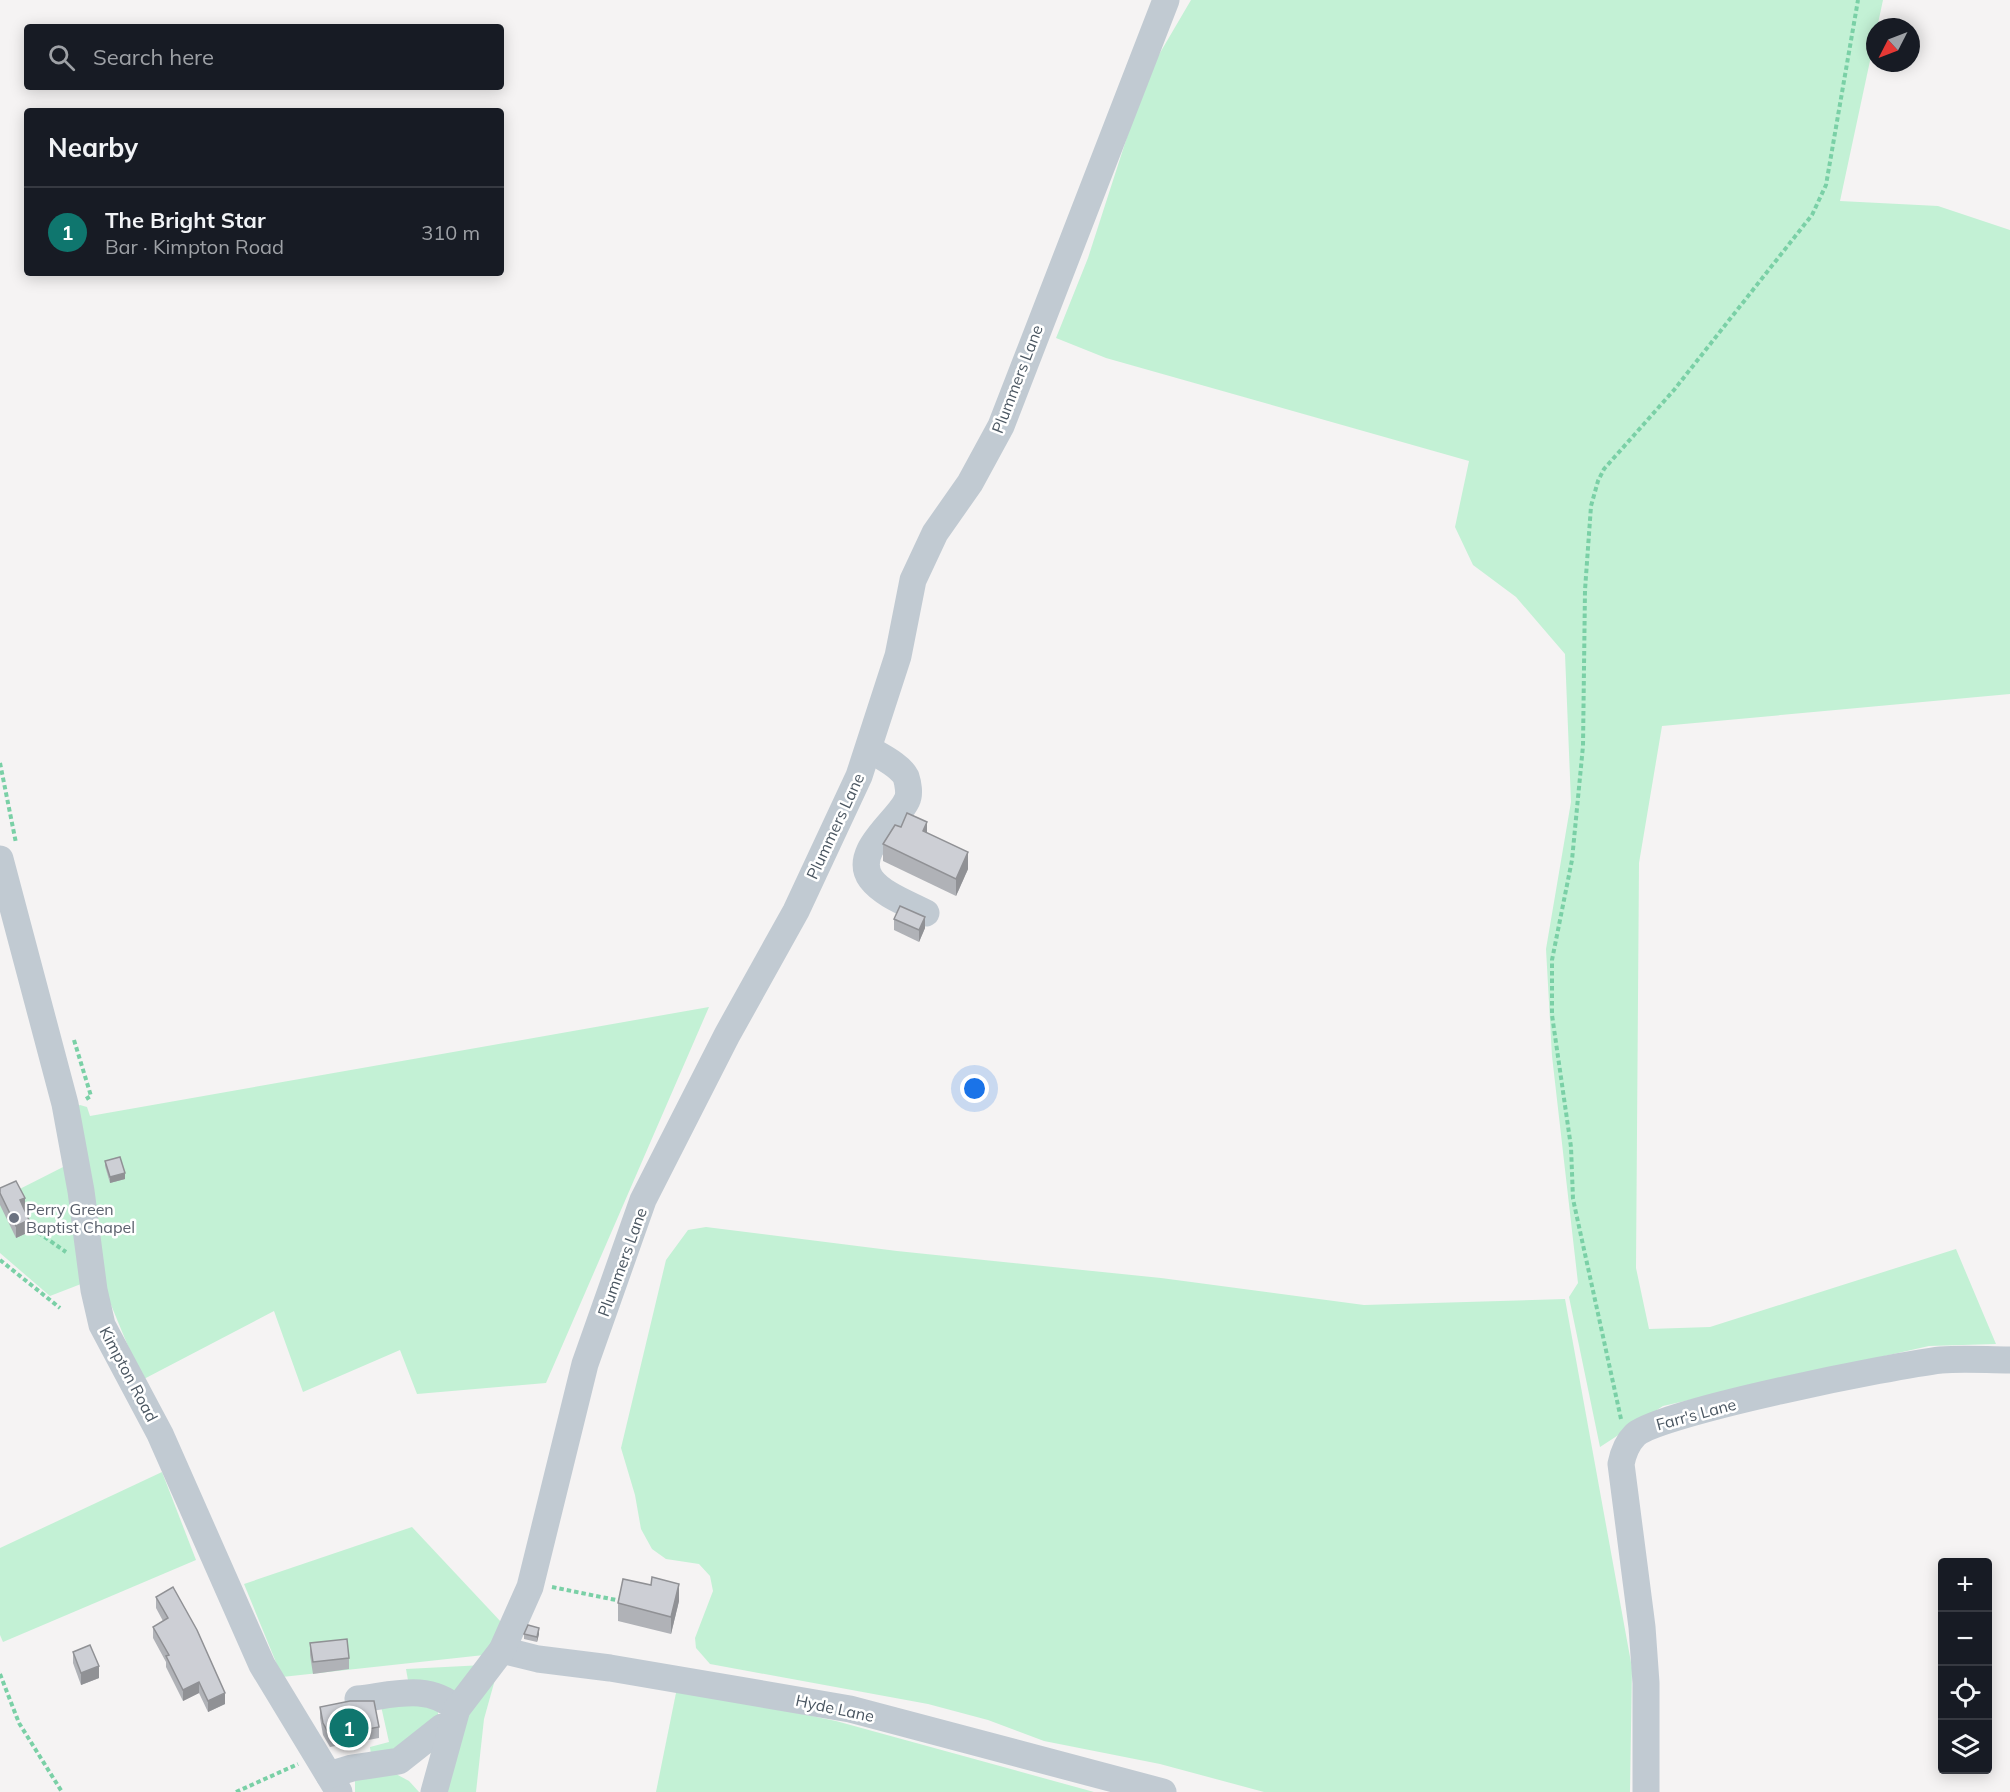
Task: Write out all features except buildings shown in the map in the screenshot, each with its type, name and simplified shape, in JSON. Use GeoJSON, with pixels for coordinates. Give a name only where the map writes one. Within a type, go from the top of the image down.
{"type":"FeatureCollection","features":[{"type":"Feature","properties":{"kind":"street","name":"Plummers Lane"},"geometry":{"type":"LineString","coordinates":[[454,1718],[502,1650],[530,1587],[585,1364],[644,1200],[727,1035],[796,910],[870,749],[898,656],[913,580],[935,533],[970,483],[1001,426],[1166,0]]}},
{"type":"Feature","properties":{"kind":"street"},"geometry":{"type":"LineString","coordinates":[[870,749],[906,776],[908,789],[907,800],[873,843],[867,864],[870,878],[887,892],[926,913]]}},
{"type":"Feature","properties":{"kind":"street","name":"Kimpton Road"},"geometry":{"type":"LineString","coordinates":[[0,859],[65,1104],[102,1325],[160,1434],[262,1665],[327,1775]]}},
{"type":"Feature","properties":{"kind":"street","name":"Farr's Lane"},"geometry":{"type":"LineString","coordinates":[[1623,1453],[1635,1435],[1652,1425],[1727,1404],[1942,1360],[2010,1360]]}},
{"type":"Feature","properties":{"kind":"street"},"geometry":{"type":"LineString","coordinates":[[1623,1453],[1621,1464],[1642,1627],[1646,1683],[1646,1792]]}},
{"type":"Feature","properties":{"kind":"street","name":"Hyde Lane"},"geometry":{"type":"LineString","coordinates":[[502,1650],[538,1659],[620,1670],[850,1709],[1163,1792]]}},
{"type":"Feature","properties":{"kind":"street"},"geometry":{"type":"LineString","coordinates":[[358,1699],[423,1692],[444,1697],[454,1718],[434,1790],[399,1761]]}},
{"type":"Feature","properties":{"kind":"street"},"geometry":{"type":"LineString","coordinates":[[327,1775],[352,1768],[399,1761],[454,1718]]}},
{"type":"Feature","properties":{"kind":"path"},"geometry":{"type":"LineString","coordinates":[[1623,1453],[1620,1407],[1573,1199],[1568,1125],[1552,1015],[1552,960],[1572,860],[1583,746],[1585,590],[1591,506],[1598,481],[1604,470],[1674,390],[1812,215],[1826,185],[1858,0]]}},
{"type":"Feature","properties":{"kind":"path"},"geometry":{"type":"LineString","coordinates":[[25,1224],[76,1260],[90,1261]]}},
{"type":"Feature","properties":{"kind":"path"},"geometry":{"type":"LineString","coordinates":[[0,1260],[60,1308]]}},
{"type":"Feature","properties":{"kind":"path"},"geometry":{"type":"LineString","coordinates":[[548,1586],[622,1601]]}},
{"type":"Feature","properties":{"kind":"path"},"geometry":{"type":"LineString","coordinates":[[0,1674],[19,1723],[62,1792]]}},
{"type":"Feature","properties":{"kind":"path"},"geometry":{"type":"LineString","coordinates":[[236,1792],[327,1775]]}},
{"type":"Feature","properties":{"kind":"green space"},"geometry":{"type":"Polygon","coordinates":[[[1191,0],[1883,0],[1879,18],[1866,18],[1868,72],[1840,201],[1938,206],[2010,230],[2010,694],[1662,726],[1639,863],[1636,1268],[1649,1329],[1710,1327],[1956,1249],[1996,1344],[1929,1346],[1663,1406],[1600,1447],[1569,1297],[1578,1283],[1552,1056],[1546,949],[1571,802],[1565,654],[1516,597],[1473,565],[1455,527],[1469,461],[1106,358],[1056,338],[1088,258],[1147,75],[1191,0]]]}},
{"type":"Feature","properties":{"kind":"green space"},"geometry":{"type":"Polygon","coordinates":[[[709,1007],[546,1383],[417,1394],[400,1350],[303,1392],[274,1311],[142,1380],[109,1300],[72,1108],[80,1105],[87,1107],[90,1116],[709,1007]]]}},
{"type":"Feature","properties":{"kind":"green space"},"geometry":{"type":"Polygon","coordinates":[[[67,1165],[81,1284],[50,1296],[0,1253],[0,1199],[67,1165]]]}},
{"type":"Feature","properties":{"kind":"green space"},"geometry":{"type":"Polygon","coordinates":[[[706,1227],[897,1251],[1161,1278],[1364,1305],[1565,1299],[1632,1668],[1630,1792],[1264,1792],[1160,1764],[1044,1741],[988,1720],[928,1704],[710,1664],[696,1648],[695,1638],[713,1591],[710,1576],[699,1564],[666,1559],[652,1549],[641,1529],[635,1495],[621,1448],[666,1260],[688,1230],[706,1227]]]}},
{"type":"Feature","properties":{"kind":"green space"},"geometry":{"type":"Polygon","coordinates":[[[162,1472],[196,1560],[3,1642],[0,1635],[0,1548],[162,1472]]]}},
{"type":"Feature","properties":{"kind":"green space"},"geometry":{"type":"Polygon","coordinates":[[[412,1527],[502,1623],[484,1655],[282,1677],[244,1584],[412,1527]]]}},
{"type":"Feature","properties":{"kind":"green space"},"geometry":{"type":"Polygon","coordinates":[[[501,1658],[484,1719],[476,1792],[442,1792],[464,1715],[501,1658]]]}},
{"type":"Feature","properties":{"kind":"green space"},"geometry":{"type":"Polygon","coordinates":[[[484,1665],[453,1694],[409,1686],[406,1669],[484,1665]]]}},
{"type":"Feature","properties":{"kind":"green space"},"geometry":{"type":"Polygon","coordinates":[[[677,1688],[836,1721],[1094,1792],[656,1792],[677,1688]]]}},
{"type":"Feature","properties":{"kind":"green space"},"geometry":{"type":"Polygon","coordinates":[[[413,1699],[438,1711],[438,1722],[413,1744],[371,1755],[370,1747],[389,1742],[381,1706],[413,1699]]]}},
{"type":"Feature","properties":{"kind":"green space"},"geometry":{"type":"Polygon","coordinates":[[[396,1774],[409,1781],[419,1792],[355,1792],[355,1780],[396,1774]]]}},
{"type":"Feature","properties":{"kind":"place","name":"Perry Green Baptist Chapel"},"geometry":{"type":"Point","coordinates":[14,1218]}},
{"type":"Feature","properties":{"kind":"place","name":"The Bright Star"},"geometry":{"type":"Point","coordinates":[349,1728]}}]}
